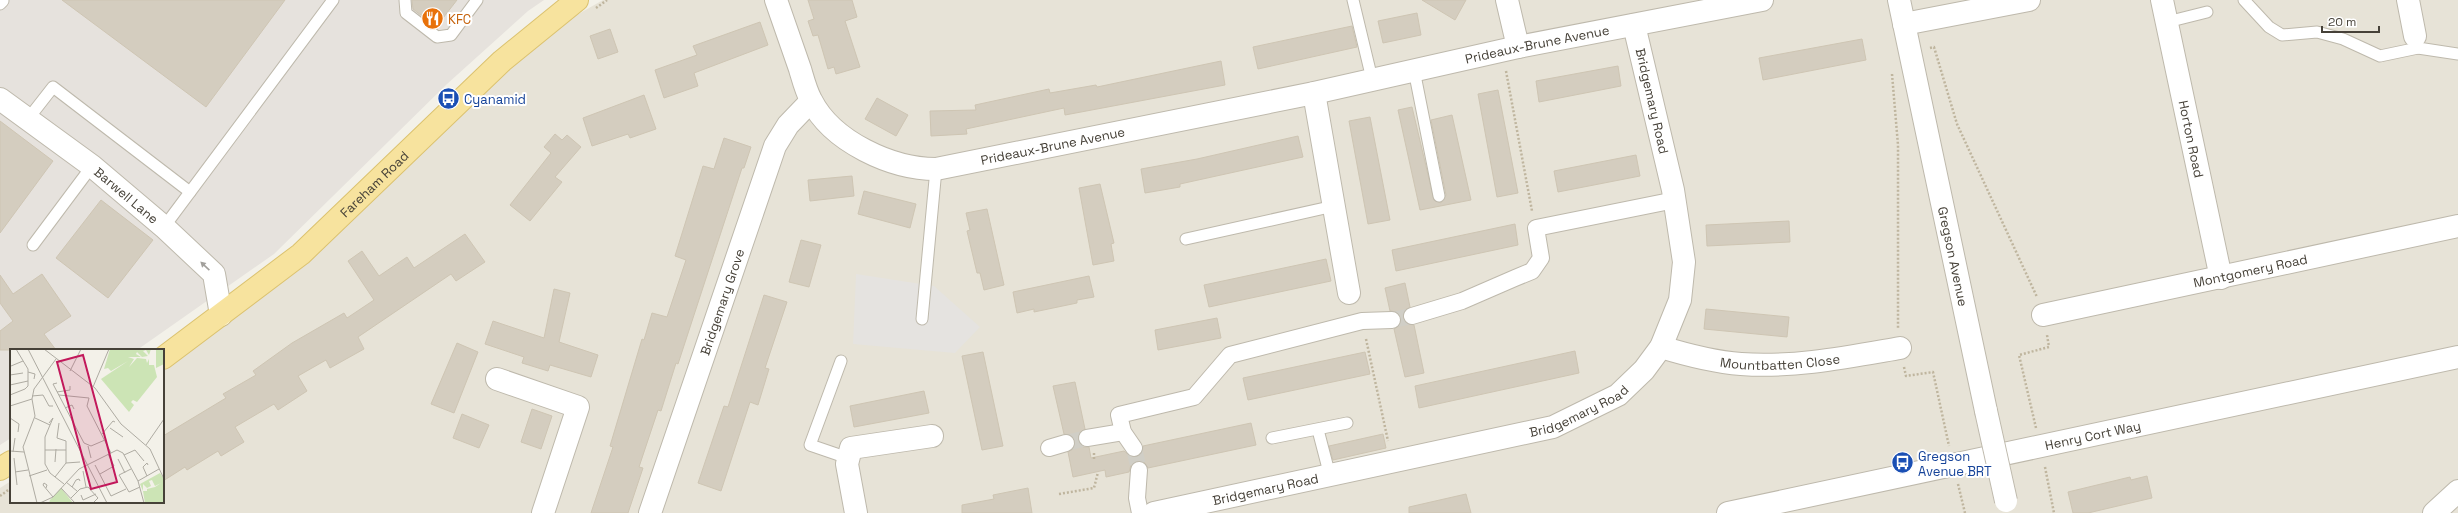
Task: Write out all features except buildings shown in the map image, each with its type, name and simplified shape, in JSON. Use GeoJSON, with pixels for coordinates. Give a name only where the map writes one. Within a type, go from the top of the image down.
{"type":"FeatureCollection","features":[{"type":"Feature","properties":{"kind":"main road","name":"Fareham Road"},"geometry":{"type":"LineString","coordinates":[[164,357],[301,254],[502,61],[578,0]]}},
{"type":"Feature","properties":{"kind":"main road"},"geometry":{"type":"LineString","coordinates":[[0,469],[10,463]]}},
{"type":"Feature","properties":{"kind":"street","name":"Prideaux-Brune Avenue"},"geometry":{"type":"LineString","coordinates":[[776,0],[811,101],[830,125],[851,142],[874,155],[900,165],[936,169],[1314,93],[1510,49],[1762,0]]}},
{"type":"Feature","properties":{"kind":"street"},"geometry":{"type":"LineString","coordinates":[[1507,0],[1510,49]]}},
{"type":"Feature","properties":{"kind":"street","name":"Gregson Avenue"},"geometry":{"type":"LineString","coordinates":[[1899,0],[2007,507]]}},
{"type":"Feature","properties":{"kind":"street"},"geometry":{"type":"LineString","coordinates":[[1904,24],[2029,0]]}},
{"type":"Feature","properties":{"kind":"street","name":"Horton Road"},"geometry":{"type":"LineString","coordinates":[[2162,0],[2221,278]]}},
{"type":"Feature","properties":{"kind":"street"},"geometry":{"type":"LineString","coordinates":[[2408,0],[2416,42]]}},
{"type":"Feature","properties":{"kind":"street","name":"Bridgemary Road"},"geometry":{"type":"LineString","coordinates":[[1154,513],[1394,463],[1553,427],[1583,414],[1618,395],[1644,370],[1661,347],[1680,300],[1684,262],[1675,200],[1634,25]]}},
{"type":"Feature","properties":{"kind":"street"},"geometry":{"type":"LineString","coordinates":[[1314,93],[1349,293]]}},
{"type":"Feature","properties":{"kind":"street","name":"Barwell Lane"},"geometry":{"type":"LineString","coordinates":[[0,99],[92,166],[164,227],[214,274],[221,315]]}},
{"type":"Feature","properties":{"kind":"street","name":"Bridgemary Grove"},"geometry":{"type":"LineString","coordinates":[[650,513],[775,146],[788,125],[811,101]]}},
{"type":"Feature","properties":{"kind":"street"},"geometry":{"type":"LineString","coordinates":[[1412,316],[1462,301],[1532,271],[1541,258],[1536,228],[1675,200]]}},
{"type":"Feature","properties":{"kind":"street","name":"Montgomery Road"},"geometry":{"type":"LineString","coordinates":[[2043,315],[2458,226]]}},
{"type":"Feature","properties":{"kind":"street"},"geometry":{"type":"LineString","coordinates":[[1134,448],[1124,432],[1119,415],[1194,397],[1230,355],[1362,321],[1392,320]]}},
{"type":"Feature","properties":{"kind":"street","name":"Mountbatten Close"},"geometry":{"type":"LineString","coordinates":[[1661,347],[1696,358],[1742,364],[1823,361],[1900,348]]}},
{"type":"Feature","properties":{"kind":"street","name":"Henry Cort Way"},"geometry":{"type":"LineString","coordinates":[[1728,513],[2458,357]]}},
{"type":"Feature","properties":{"kind":"street"},"geometry":{"type":"LineString","coordinates":[[497,379],[578,407],[543,513]]}},
{"type":"Feature","properties":{"kind":"street"},"geometry":{"type":"LineString","coordinates":[[1087,438],[1124,432]]}},
{"type":"Feature","properties":{"kind":"street"},"geometry":{"type":"LineString","coordinates":[[856,513],[847,464],[851,448],[932,436]]}},
{"type":"Feature","properties":{"kind":"street"},"geometry":{"type":"LineString","coordinates":[[1049,448],[1066,443]]}},
{"type":"Feature","properties":{"kind":"street"},"geometry":{"type":"LineString","coordinates":[[1139,470],[1137,498],[1140,513]]}},
{"type":"Feature","properties":{"kind":"street"},"geometry":{"type":"LineString","coordinates":[[2434,513],[2458,491]]}},
{"type":"Feature","properties":{"kind":"lane"},"geometry":{"type":"LineString","coordinates":[[164,227],[333,0]]}},
{"type":"Feature","properties":{"kind":"lane"},"geometry":{"type":"LineString","coordinates":[[405,0],[406,13],[437,37],[451,35],[477,0]]}},
{"type":"Feature","properties":{"kind":"lane"},"geometry":{"type":"LineString","coordinates":[[1353,0],[1372,79]]}},
{"type":"Feature","properties":{"kind":"lane"},"geometry":{"type":"LineString","coordinates":[[2244,0],[2269,27],[2282,35],[2316,32],[2343,39],[2380,56],[2416,42],[2458,54]]}},
{"type":"Feature","properties":{"kind":"lane"},"geometry":{"type":"LineString","coordinates":[[2167,22],[2207,12]]}},
{"type":"Feature","properties":{"kind":"lane"},"geometry":{"type":"LineString","coordinates":[[1414,70],[1439,196]]}},
{"type":"Feature","properties":{"kind":"lane"},"geometry":{"type":"LineString","coordinates":[[28,120],[54,87],[190,192]]}},
{"type":"Feature","properties":{"kind":"lane"},"geometry":{"type":"LineString","coordinates":[[33,245],[92,166]]}},
{"type":"Feature","properties":{"kind":"lane"},"geometry":{"type":"LineString","coordinates":[[922,319],[936,169]]}},
{"type":"Feature","properties":{"kind":"lane"},"geometry":{"type":"LineString","coordinates":[[1186,239],[1334,206]]}},
{"type":"Feature","properties":{"kind":"lane"},"geometry":{"type":"LineString","coordinates":[[841,361],[810,445],[848,458]]}},
{"type":"Feature","properties":{"kind":"lane"},"geometry":{"type":"LineString","coordinates":[[1272,438],[1347,423]]}},
{"type":"Feature","properties":{"kind":"lane"},"geometry":{"type":"LineString","coordinates":[[1318,430],[1330,476]]}},
{"type":"Feature","properties":{"kind":"path"},"geometry":{"type":"LineString","coordinates":[[1910,53],[1934,47],[1957,124],[2035,292],[2043,315],[2050,347],[2019,355],[2036,430]]}},
{"type":"Feature","properties":{"kind":"path"},"geometry":{"type":"LineString","coordinates":[[1510,49],[1536,228]]}},
{"type":"Feature","properties":{"kind":"path"},"geometry":{"type":"LineString","coordinates":[[1892,68],[1898,145],[1898,338],[1906,376],[1933,372],[1950,448]]}},
{"type":"Feature","properties":{"kind":"path"},"geometry":{"type":"LineString","coordinates":[[1362,321],[1394,463]]}},
{"type":"Feature","properties":{"kind":"path"},"geometry":{"type":"LineString","coordinates":[[2043,461],[2054,513]]}},
{"type":"Feature","properties":{"kind":"path"},"geometry":{"type":"LineString","coordinates":[[1059,494],[1094,488],[1098,472]]}},
{"type":"Feature","properties":{"kind":"path"},"geometry":{"type":"LineString","coordinates":[[1956,480],[1965,513]]}},
{"type":"Feature","properties":{"kind":"path"},"geometry":{"type":"LineString","coordinates":[[0,496],[10,489]]}},
{"type":"Feature","properties":{"kind":"shaded area"},"geometry":{"type":"Polygon","coordinates":[[[0,0],[544,0],[528,11],[447,84],[274,254],[138,349],[10,349],[10,439],[0,445],[0,0]]]}},
{"type":"Feature","properties":{"kind":"shaded area"},"geometry":{"type":"Polygon","coordinates":[[[603,0],[2458,0],[2458,513],[0,513],[0,488],[10,482],[10,503],[164,503],[164,369],[298,271],[547,32],[603,0]]]}},
{"type":"Feature","properties":{"kind":"shaded area"},"geometry":{"type":"Polygon","coordinates":[[[856,274],[934,286],[980,327],[955,353],[853,344],[856,274]]]}},
{"type":"Feature","properties":{"kind":"tunnel"},"geometry":{"type":"LineString","coordinates":[[1392,320],[1412,316]]}},
{"type":"Feature","properties":{"kind":"tunnel"},"geometry":{"type":"LineString","coordinates":[[1066,443],[1087,438]]}},
{"type":"Feature","properties":{"kind":"tunnel"},"geometry":{"type":"LineString","coordinates":[[1134,448],[1139,470]]}},
{"type":"Feature","properties":{"kind":"place","name":"KFC"},"geometry":{"type":"Point","coordinates":[433,19]}},
{"type":"Feature","properties":{"kind":"place","name":"Cyanamid"},"geometry":{"type":"Point","coordinates":[448,99]}},
{"type":"Feature","properties":{"kind":"place","name":"Gregson Avenue BRT"},"geometry":{"type":"Point","coordinates":[1902,463]}}]}
